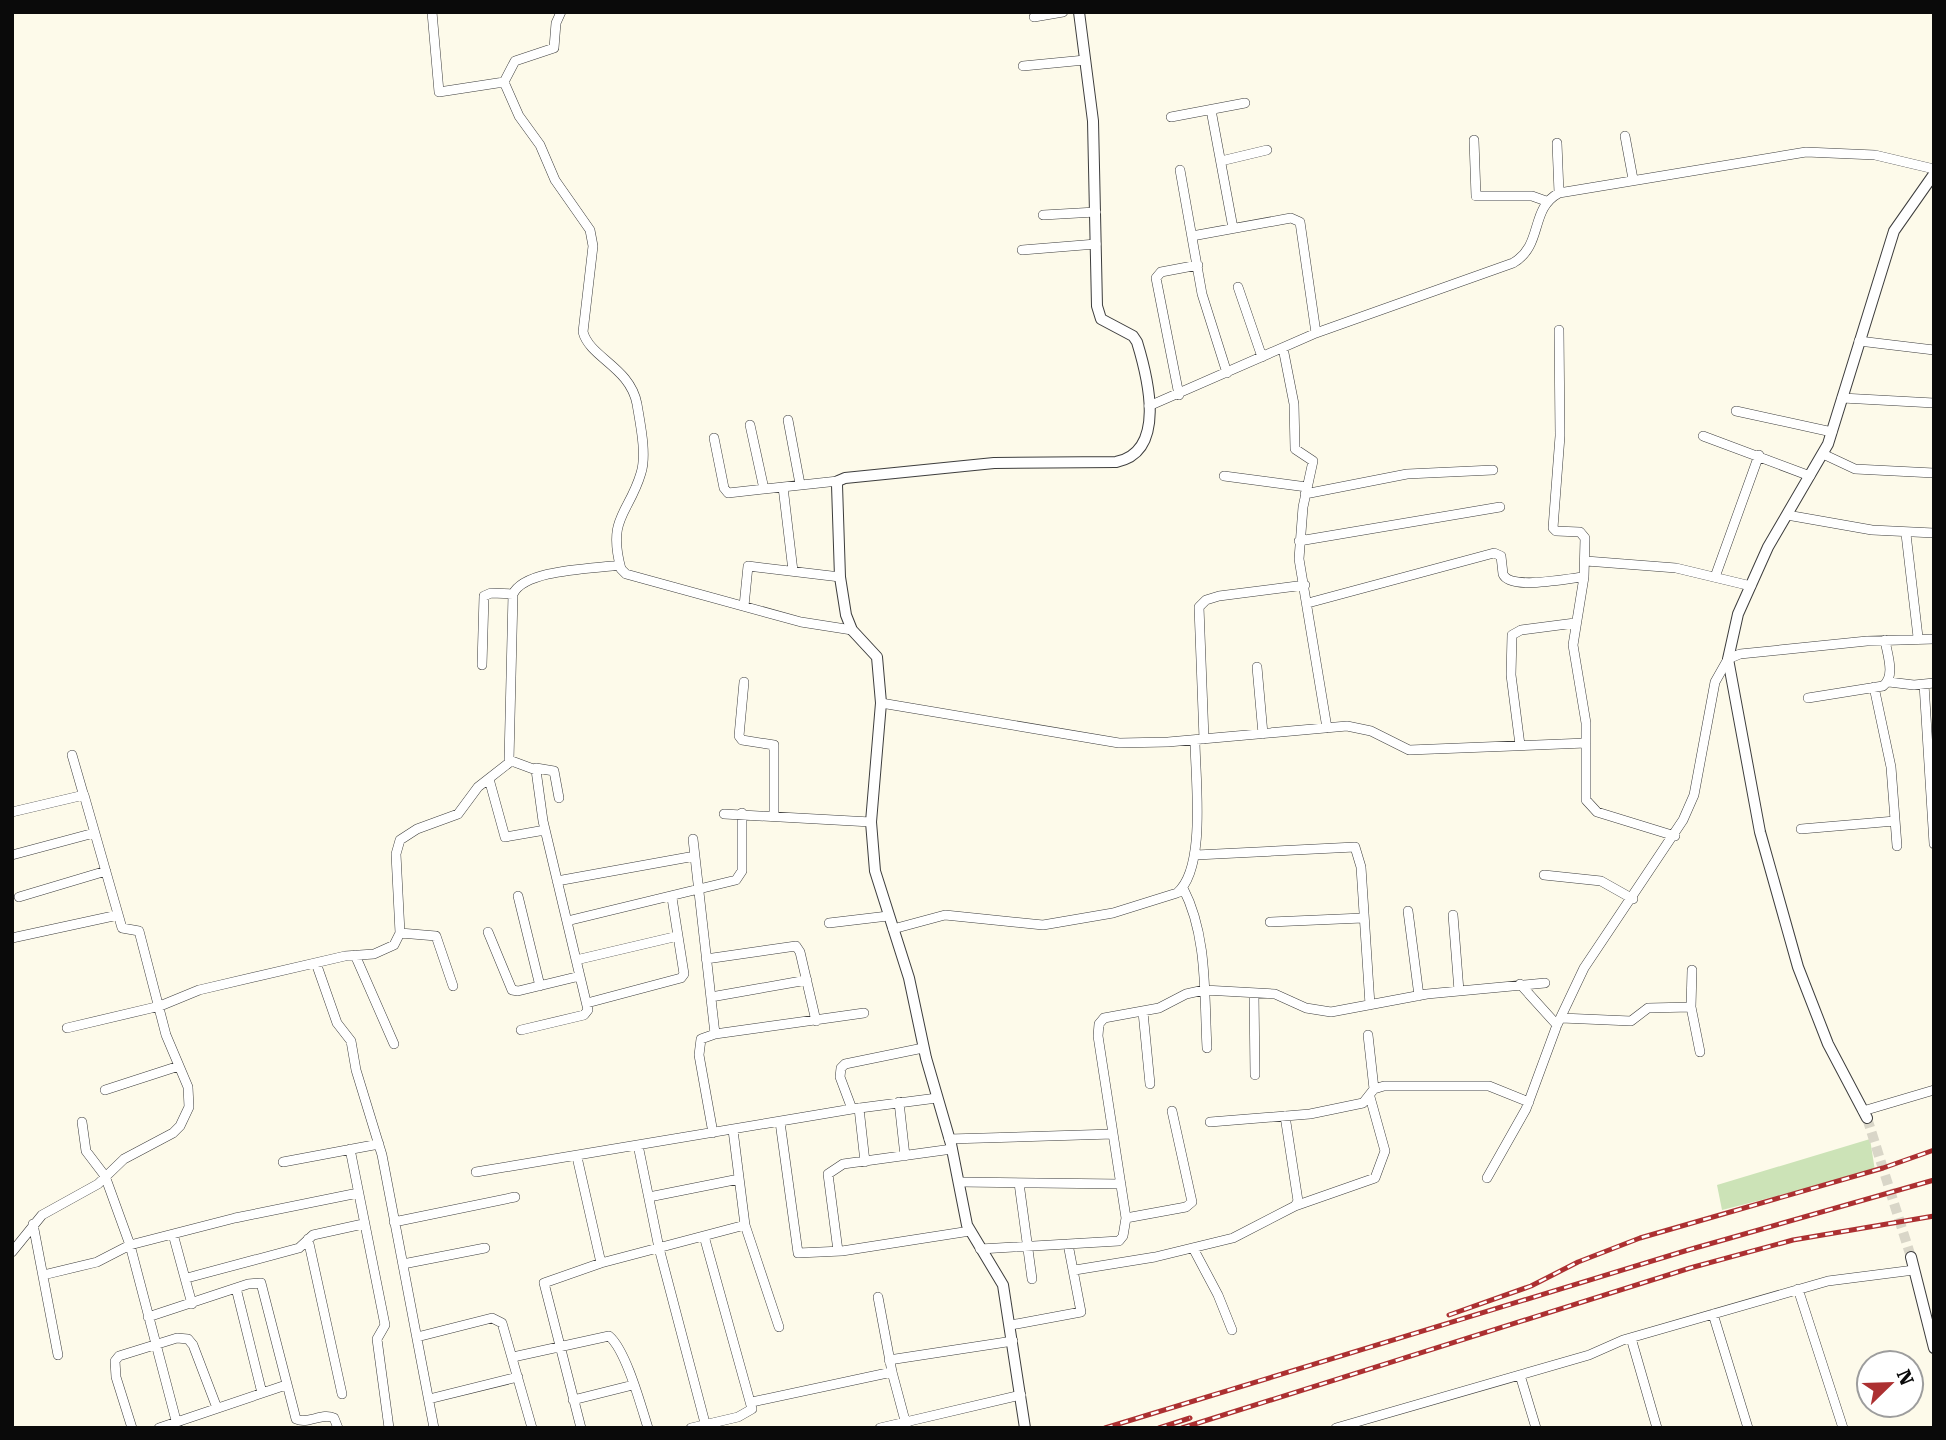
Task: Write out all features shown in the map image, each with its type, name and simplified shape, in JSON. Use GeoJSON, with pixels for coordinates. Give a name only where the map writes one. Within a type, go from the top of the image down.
{"type":"FeatureCollection","features":[{"type":"Feature","properties":{"kind":"street"},"geometry":{"type":"LineString","coordinates":[[432,12],[439,92],[504,82]]}},
{"type":"Feature","properties":{"kind":"street"},"geometry":{"type":"LineString","coordinates":[[561,12],[556,23],[554,48],[514,61],[504,82],[516,112],[540,145],[555,180],[590,230],[593,246],[583,328],[585,338],[618,368],[636,402],[643,463],[639,479],[618,518],[620,565],[626,574],[801,622],[852,630]]}},
{"type":"Feature","properties":{"kind":"street"},"geometry":{"type":"LineString","coordinates":[[1034,17],[1063,12]]}},
{"type":"Feature","properties":{"kind":"street"},"geometry":{"type":"LineString","coordinates":[[714,438],[725,491],[995,463],[1125,460],[1135,457],[1146,441],[1149,407],[1137,342],[1133,336],[1107,324],[1098,314],[1093,121],[1079,12]]}},
{"type":"Feature","properties":{"kind":"street"},"geometry":{"type":"LineString","coordinates":[[1023,66],[1086,60]]}},
{"type":"Feature","properties":{"kind":"street"},"geometry":{"type":"LineString","coordinates":[[1171,117],[1245,103]]}},
{"type":"Feature","properties":{"kind":"street"},"geometry":{"type":"LineString","coordinates":[[1211,110],[1233,228]]}},
{"type":"Feature","properties":{"kind":"street"},"geometry":{"type":"LineString","coordinates":[[1625,136],[1633,179]]}},
{"type":"Feature","properties":{"kind":"street"},"geometry":{"type":"LineString","coordinates":[[1474,140],[1476,196],[1532,196],[1546,201]]}},
{"type":"Feature","properties":{"kind":"street"},"geometry":{"type":"LineString","coordinates":[[1557,143],[1559,193]]}},
{"type":"Feature","properties":{"kind":"street"},"geometry":{"type":"LineString","coordinates":[[1221,161],[1267,150]]}},
{"type":"Feature","properties":{"kind":"street"},"geometry":{"type":"LineString","coordinates":[[1149,407],[1316,333],[1513,263],[1529,250],[1546,201],[1559,193],[1806,152],[1875,155],[1934,172],[1894,231],[1832,432],[1738,614],[1728,660],[1716,682],[1694,795],[1675,836],[1584,968],[1559,1021],[1528,1102],[1487,1178]]}},
{"type":"Feature","properties":{"kind":"street"},"geometry":{"type":"LineString","coordinates":[[1180,170],[1208,317],[1227,373]]}},
{"type":"Feature","properties":{"kind":"street"},"geometry":{"type":"LineString","coordinates":[[1043,215],[1096,212]]}},
{"type":"Feature","properties":{"kind":"street"},"geometry":{"type":"LineString","coordinates":[[1192,236],[1291,218],[1300,222],[1316,333]]}},
{"type":"Feature","properties":{"kind":"street"},"geometry":{"type":"LineString","coordinates":[[1022,250],[1097,244]]}},
{"type":"Feature","properties":{"kind":"street"},"geometry":{"type":"LineString","coordinates":[[1179,395],[1156,278],[1161,272],[1198,265]]}},
{"type":"Feature","properties":{"kind":"street"},"geometry":{"type":"LineString","coordinates":[[1238,287],[1262,357]]}},
{"type":"Feature","properties":{"kind":"street"},"geometry":{"type":"LineString","coordinates":[[1559,330],[1560,436],[1553,528],[1583,534],[1586,561],[1575,623],[1574,662],[1586,743],[1587,800],[1592,809],[1675,836]]}},
{"type":"Feature","properties":{"kind":"street"},"geometry":{"type":"LineString","coordinates":[[1859,341],[1934,350]]}},
{"type":"Feature","properties":{"kind":"street"},"geometry":{"type":"LineString","coordinates":[[1283,348],[1294,404],[1295,449],[1313,461],[1298,541],[1327,728]]}},
{"type":"Feature","properties":{"kind":"street"},"geometry":{"type":"LineString","coordinates":[[1842,398],[1934,403]]}},
{"type":"Feature","properties":{"kind":"street"},"geometry":{"type":"LineString","coordinates":[[1736,411],[1832,432]]}},
{"type":"Feature","properties":{"kind":"street"},"geometry":{"type":"LineString","coordinates":[[788,421],[800,484]]}},
{"type":"Feature","properties":{"kind":"street"},"geometry":{"type":"LineString","coordinates":[[750,425],[764,489]]}},
{"type":"Feature","properties":{"kind":"street"},"geometry":{"type":"LineString","coordinates":[[1703,436],[1810,476]]}},
{"type":"Feature","properties":{"kind":"street"},"geometry":{"type":"LineString","coordinates":[[1822,454],[1855,469],[1934,472]]}},
{"type":"Feature","properties":{"kind":"street"},"geometry":{"type":"LineString","coordinates":[[1715,577],[1759,455]]}},
{"type":"Feature","properties":{"kind":"street"},"geometry":{"type":"LineString","coordinates":[[1224,476],[1306,491],[1407,474],[1493,470]]}},
{"type":"Feature","properties":{"kind":"street"},"geometry":{"type":"LineString","coordinates":[[838,481],[840,577],[852,630],[875,653],[881,703],[871,822],[875,872],[909,978],[923,1048],[951,1144],[970,1231],[1003,1285],[1026,1428]]}},
{"type":"Feature","properties":{"kind":"street"},"geometry":{"type":"LineString","coordinates":[[783,487],[793,571]]}},
{"type":"Feature","properties":{"kind":"street"},"geometry":{"type":"LineString","coordinates":[[1298,541],[1500,507]]}},
{"type":"Feature","properties":{"kind":"street"},"geometry":{"type":"LineString","coordinates":[[1787,516],[1906,534],[1934,533]]}},
{"type":"Feature","properties":{"kind":"street"},"geometry":{"type":"LineString","coordinates":[[1906,534],[1918,637]]}},
{"type":"Feature","properties":{"kind":"street"},"geometry":{"type":"LineString","coordinates":[[1308,603],[1494,553],[1501,556],[1503,574],[1510,582],[1584,577]]}},
{"type":"Feature","properties":{"kind":"street"},"geometry":{"type":"LineString","coordinates":[[1586,561],[1676,568],[1751,586]]}},
{"type":"Feature","properties":{"kind":"street"},"geometry":{"type":"LineString","coordinates":[[67,1028],[160,1006],[199,990],[385,950],[394,945],[400,933],[396,853],[400,840],[417,829],[458,814],[478,787],[510,762],[513,594],[516,587],[533,577],[620,565]]}},
{"type":"Feature","properties":{"kind":"street"},"geometry":{"type":"LineString","coordinates":[[744,606],[748,566],[840,577]]}},
{"type":"Feature","properties":{"kind":"street"},"geometry":{"type":"LineString","coordinates":[[893,929],[945,915],[1043,925],[1113,913],[1177,893],[1183,888],[1196,855],[1200,739],[1199,607],[1206,600],[1219,596],[1305,585]]}},
{"type":"Feature","properties":{"kind":"street"},"geometry":{"type":"LineString","coordinates":[[482,665],[484,596],[491,593],[513,594]]}},
{"type":"Feature","properties":{"kind":"street"},"geometry":{"type":"LineString","coordinates":[[1520,746],[1511,676],[1512,635],[1521,630],[1575,623]]}},
{"type":"Feature","properties":{"kind":"street"},"geometry":{"type":"LineString","coordinates":[[1728,660],[1740,654],[1918,637],[1934,639]]}},
{"type":"Feature","properties":{"kind":"street"},"geometry":{"type":"LineString","coordinates":[[1885,640],[1889,681]]}},
{"type":"Feature","properties":{"kind":"street"},"geometry":{"type":"LineString","coordinates":[[1728,660],[1760,832],[1798,967],[1828,1044],[1865,1115],[1934,1090]]}},
{"type":"Feature","properties":{"kind":"street"},"geometry":{"type":"LineString","coordinates":[[1257,667],[1263,734]]}},
{"type":"Feature","properties":{"kind":"street"},"geometry":{"type":"LineString","coordinates":[[744,681],[739,736],[742,740],[774,745],[774,815]]}},
{"type":"Feature","properties":{"kind":"street"},"geometry":{"type":"LineString","coordinates":[[1808,698],[1874,687],[1889,681],[1929,684],[1934,844]]}},
{"type":"Feature","properties":{"kind":"street"},"geometry":{"type":"LineString","coordinates":[[1874,687],[1891,768],[1897,846]]}},
{"type":"Feature","properties":{"kind":"street"},"geometry":{"type":"LineString","coordinates":[[881,703],[1119,743],[1361,727],[1409,750],[1586,743]]}},
{"type":"Feature","properties":{"kind":"street"},"geometry":{"type":"LineString","coordinates":[[12,1252],[33,1224],[53,1207],[90,1189],[124,1159],[180,1126],[189,1107],[190,1098],[166,1035],[139,931],[134,928],[123,930],[72,755]]}},
{"type":"Feature","properties":{"kind":"street"},"geometry":{"type":"LineString","coordinates":[[510,762],[554,771],[559,798]]}},
{"type":"Feature","properties":{"kind":"street"},"geometry":{"type":"LineString","coordinates":[[520,1030],[587,1013],[587,1003],[545,830],[536,768]]}},
{"type":"Feature","properties":{"kind":"street"},"geometry":{"type":"LineString","coordinates":[[489,779],[505,837],[545,830]]}},
{"type":"Feature","properties":{"kind":"street"},"geometry":{"type":"LineString","coordinates":[[12,812],[83,793]]}},
{"type":"Feature","properties":{"kind":"street"},"geometry":{"type":"LineString","coordinates":[[567,921],[731,883],[740,876],[742,813]]}},
{"type":"Feature","properties":{"kind":"street"},"geometry":{"type":"LineString","coordinates":[[724,814],[871,822]]}},
{"type":"Feature","properties":{"kind":"street"},"geometry":{"type":"LineString","coordinates":[[1801,829],[1895,821]]}},
{"type":"Feature","properties":{"kind":"street"},"geometry":{"type":"LineString","coordinates":[[12,855],[94,832]]}},
{"type":"Feature","properties":{"kind":"street"},"geometry":{"type":"LineString","coordinates":[[693,839],[715,1034]]}},
{"type":"Feature","properties":{"kind":"street"},"geometry":{"type":"LineString","coordinates":[[1196,855],[1350,845],[1358,851],[1370,1005]]}},
{"type":"Feature","properties":{"kind":"street"},"geometry":{"type":"LineString","coordinates":[[557,881],[695,856]]}},
{"type":"Feature","properties":{"kind":"street"},"geometry":{"type":"LineString","coordinates":[[19,897],[106,871]]}},
{"type":"Feature","properties":{"kind":"street"},"geometry":{"type":"LineString","coordinates":[[1544,875],[1601,881],[1633,899]]}},
{"type":"Feature","properties":{"kind":"street"},"geometry":{"type":"LineString","coordinates":[[1183,888],[1193,907],[1201,940],[1207,1048]]}},
{"type":"Feature","properties":{"kind":"street"},"geometry":{"type":"LineString","coordinates":[[517,896],[540,986]]}},
{"type":"Feature","properties":{"kind":"street"},"geometry":{"type":"LineString","coordinates":[[587,1003],[681,978],[684,974],[672,898]]}},
{"type":"Feature","properties":{"kind":"street"},"geometry":{"type":"LineString","coordinates":[[1408,911],[1419,996]]}},
{"type":"Feature","properties":{"kind":"street"},"geometry":{"type":"LineString","coordinates":[[12,939],[118,915]]}},
{"type":"Feature","properties":{"kind":"street"},"geometry":{"type":"LineString","coordinates":[[1453,915],[1459,991]]}},
{"type":"Feature","properties":{"kind":"street"},"geometry":{"type":"LineString","coordinates":[[830,923],[888,916]]}},
{"type":"Feature","properties":{"kind":"street"},"geometry":{"type":"LineString","coordinates":[[1270,922],[1363,918]]}},
{"type":"Feature","properties":{"kind":"street"},"geometry":{"type":"LineString","coordinates":[[488,932],[512,989],[540,986],[580,976]]}},
{"type":"Feature","properties":{"kind":"street"},"geometry":{"type":"LineString","coordinates":[[400,933],[436,936],[453,986]]}},
{"type":"Feature","properties":{"kind":"street"},"geometry":{"type":"LineString","coordinates":[[576,960],[678,936]]}},
{"type":"Feature","properties":{"kind":"street"},"geometry":{"type":"LineString","coordinates":[[706,959],[796,946],[807,979],[816,1021]]}},
{"type":"Feature","properties":{"kind":"street"},"geometry":{"type":"LineString","coordinates":[[355,955],[394,1044]]}},
{"type":"Feature","properties":{"kind":"street"},"geometry":{"type":"LineString","coordinates":[[316,963],[337,1023],[351,1041],[379,1144],[434,1428]]}},
{"type":"Feature","properties":{"kind":"street"},"geometry":{"type":"LineString","coordinates":[[1692,970],[1691,1007],[1700,1052]]}},
{"type":"Feature","properties":{"kind":"street"},"geometry":{"type":"LineString","coordinates":[[710,998],[807,979]]}},
{"type":"Feature","properties":{"kind":"street"},"geometry":{"type":"LineString","coordinates":[[980,1249],[1119,1241],[1123,1236],[1126,1218],[1098,1036],[1099,1024],[1111,1015],[1143,1012],[1204,990],[1275,994],[1319,1011],[1331,1012],[1419,996],[1545,983]]}},
{"type":"Feature","properties":{"kind":"street"},"geometry":{"type":"LineString","coordinates":[[1520,984],[1559,1021],[1631,1021],[1648,1008],[1691,1007]]}},
{"type":"Feature","properties":{"kind":"street"},"geometry":{"type":"LineString","coordinates":[[1254,993],[1255,1075]]}},
{"type":"Feature","properties":{"kind":"street"},"geometry":{"type":"LineString","coordinates":[[1143,1012],[1150,1084]]}},
{"type":"Feature","properties":{"kind":"street"},"geometry":{"type":"LineString","coordinates":[[713,1133],[699,1043],[715,1034],[864,1013]]}},
{"type":"Feature","properties":{"kind":"street"},"geometry":{"type":"LineString","coordinates":[[1074,1270],[1233,1238],[1295,1206],[1375,1178],[1385,1151],[1372,1093],[1368,1035]]}},
{"type":"Feature","properties":{"kind":"street"},"geometry":{"type":"LineString","coordinates":[[865,1161],[856,1108],[840,1077],[841,1068],[853,1060],[923,1048]]}},
{"type":"Feature","properties":{"kind":"street"},"geometry":{"type":"LineString","coordinates":[[105,1090],[179,1066]]}},
{"type":"Feature","properties":{"kind":"street"},"geometry":{"type":"LineString","coordinates":[[1210,1122],[1285,1116],[1363,1103],[1372,1093],[1430,1085],[1489,1086],[1528,1102]]}},
{"type":"Feature","properties":{"kind":"street"},"geometry":{"type":"LineString","coordinates":[[476,1172],[856,1108],[937,1098]]}},
{"type":"Feature","properties":{"kind":"street"},"geometry":{"type":"LineString","coordinates":[[899,1102],[905,1156]]}},
{"type":"Feature","properties":{"kind":"street"},"geometry":{"type":"LineString","coordinates":[[1126,1218],[1186,1207],[1192,1202],[1172,1111]]}},
{"type":"Feature","properties":{"kind":"street"},"geometry":{"type":"LineString","coordinates":[[1285,1116],[1298,1200],[1295,1206]]}},
{"type":"Feature","properties":{"kind":"street"},"geometry":{"type":"LineString","coordinates":[[82,1122],[86,1151],[105,1176],[130,1245],[177,1424]]}},
{"type":"Feature","properties":{"kind":"street"},"geometry":{"type":"LineString","coordinates":[[780,1122],[796,1250],[801,1254],[970,1231]]}},
{"type":"Feature","properties":{"kind":"street"},"geometry":{"type":"LineString","coordinates":[[733,1130],[745,1225],[779,1327]]}},
{"type":"Feature","properties":{"kind":"street"},"geometry":{"type":"LineString","coordinates":[[838,1251],[828,1174],[843,1164],[905,1156],[951,1144],[1113,1133]]}},
{"type":"Feature","properties":{"kind":"street"},"geometry":{"type":"LineString","coordinates":[[283,1162],[379,1144]]}},
{"type":"Feature","properties":{"kind":"street"},"geometry":{"type":"LineString","coordinates":[[638,1145],[659,1248],[705,1423]]}},
{"type":"Feature","properties":{"kind":"street"},"geometry":{"type":"LineString","coordinates":[[350,1149],[385,1325],[377,1339],[389,1428]]}},
{"type":"Feature","properties":{"kind":"street"},"geometry":{"type":"LineString","coordinates":[[577,1157],[601,1263]]}},
{"type":"Feature","properties":{"kind":"street"},"geometry":{"type":"LineString","coordinates":[[649,1197],[739,1179]]}},
{"type":"Feature","properties":{"kind":"street"},"geometry":{"type":"LineString","coordinates":[[959,1182],[1121,1184]]}},
{"type":"Feature","properties":{"kind":"street"},"geometry":{"type":"LineString","coordinates":[[1019,1183],[1032,1279]]}},
{"type":"Feature","properties":{"kind":"street"},"geometry":{"type":"LineString","coordinates":[[43,1275],[97,1262],[130,1245],[358,1193]]}},
{"type":"Feature","properties":{"kind":"street"},"geometry":{"type":"LineString","coordinates":[[394,1222],[515,1197]]}},
{"type":"Feature","properties":{"kind":"street"},"geometry":{"type":"LineString","coordinates":[[33,1224],[58,1354]]}},
{"type":"Feature","properties":{"kind":"street"},"geometry":{"type":"LineString","coordinates":[[187,1278],[299,1248],[322,1232],[363,1224]]}},
{"type":"Feature","properties":{"kind":"street"},"geometry":{"type":"LineString","coordinates":[[581,1428],[544,1283],[601,1263],[745,1225]]}},
{"type":"Feature","properties":{"kind":"street"},"geometry":{"type":"LineString","coordinates":[[173,1234],[192,1304]]}},
{"type":"Feature","properties":{"kind":"street"},"geometry":{"type":"LineString","coordinates":[[691,1428],[749,1413],[752,1409],[704,1236]]}},
{"type":"Feature","properties":{"kind":"street"},"geometry":{"type":"LineString","coordinates":[[309,1239],[342,1394]]}},
{"type":"Feature","properties":{"kind":"street"},"geometry":{"type":"LineString","coordinates":[[1011,1325],[1081,1312],[1068,1244]]}},
{"type":"Feature","properties":{"kind":"street"},"geometry":{"type":"LineString","coordinates":[[402,1264],[485,1248]]}},
{"type":"Feature","properties":{"kind":"street"},"geometry":{"type":"LineString","coordinates":[[1193,1248],[1218,1295],[1232,1330]]}},
{"type":"Feature","properties":{"kind":"street"},"geometry":{"type":"LineString","coordinates":[[1911,1258],[1934,1348]]}},
{"type":"Feature","properties":{"kind":"street"},"geometry":{"type":"LineString","coordinates":[[1338,1428],[1589,1355],[1631,1338],[1798,1289],[1828,1281],[1914,1270]]}},
{"type":"Feature","properties":{"kind":"street"},"geometry":{"type":"LineString","coordinates":[[148,1317],[255,1282],[265,1290],[296,1419],[302,1422],[329,1416],[334,1418],[338,1428]]}},
{"type":"Feature","properties":{"kind":"street"},"geometry":{"type":"LineString","coordinates":[[236,1288],[262,1393]]}},
{"type":"Feature","properties":{"kind":"street"},"geometry":{"type":"LineString","coordinates":[[1798,1289],[1843,1428]]}},
{"type":"Feature","properties":{"kind":"street"},"geometry":{"type":"LineString","coordinates":[[878,1297],[892,1371],[907,1425]]}},
{"type":"Feature","properties":{"kind":"street"},"geometry":{"type":"LineString","coordinates":[[1713,1314],[1748,1428]]}},
{"type":"Feature","properties":{"kind":"street"},"geometry":{"type":"LineString","coordinates":[[417,1337],[496,1318],[502,1323],[532,1428]]}},
{"type":"Feature","properties":{"kind":"street"},"geometry":{"type":"LineString","coordinates":[[513,1357],[609,1336],[633,1385],[648,1428]]}},
{"type":"Feature","properties":{"kind":"street"},"geometry":{"type":"LineString","coordinates":[[132,1428],[116,1377],[115,1361],[119,1356],[183,1337],[188,1339],[217,1408]]}},
{"type":"Feature","properties":{"kind":"street"},"geometry":{"type":"LineString","coordinates":[[1631,1338],[1657,1428]]}},
{"type":"Feature","properties":{"kind":"street"},"geometry":{"type":"LineString","coordinates":[[890,1360],[1013,1341]]}},
{"type":"Feature","properties":{"kind":"street"},"geometry":{"type":"LineString","coordinates":[[752,1402],[892,1371]]}},
{"type":"Feature","properties":{"kind":"street"},"geometry":{"type":"LineString","coordinates":[[1520,1375],[1536,1428]]}},
{"type":"Feature","properties":{"kind":"street"},"geometry":{"type":"LineString","coordinates":[[429,1399],[518,1377]]}},
{"type":"Feature","properties":{"kind":"street"},"geometry":{"type":"LineString","coordinates":[[159,1428],[286,1385]]}},
{"type":"Feature","properties":{"kind":"street"},"geometry":{"type":"LineString","coordinates":[[573,1400],[633,1385]]}},
{"type":"Feature","properties":{"kind":"street"},"geometry":{"type":"LineString","coordinates":[[880,1428],[907,1425],[1021,1395]]}},
{"type":"Feature","properties":{"kind":"green space"},"geometry":{"type":"Polygon","coordinates":[[[1870,1139],[1875,1171],[1722,1210],[1717,1185],[1870,1139]]]}},
{"type":"Feature","properties":{"kind":"tunnel"},"geometry":{"type":"LineString","coordinates":[[1867,1118],[1911,1257]]}},
{"type":"Feature","properties":{"kind":"railway"},"geometry":{"type":"LineString","coordinates":[[1449,1315],[1531,1286],[1578,1262],[1640,1238],[1883,1168],[1934,1150]]}},
{"type":"Feature","properties":{"kind":"railway"},"geometry":{"type":"LineString","coordinates":[[1105,1428],[1688,1250],[1934,1180]]}},
{"type":"Feature","properties":{"kind":"railway"},"geometry":{"type":"LineString","coordinates":[[1182,1428],[1690,1268],[1793,1240],[1934,1216]]}},
{"type":"Feature","properties":{"kind":"railway"},"geometry":{"type":"LineString","coordinates":[[1159,1428],[1190,1418]]}}]}
